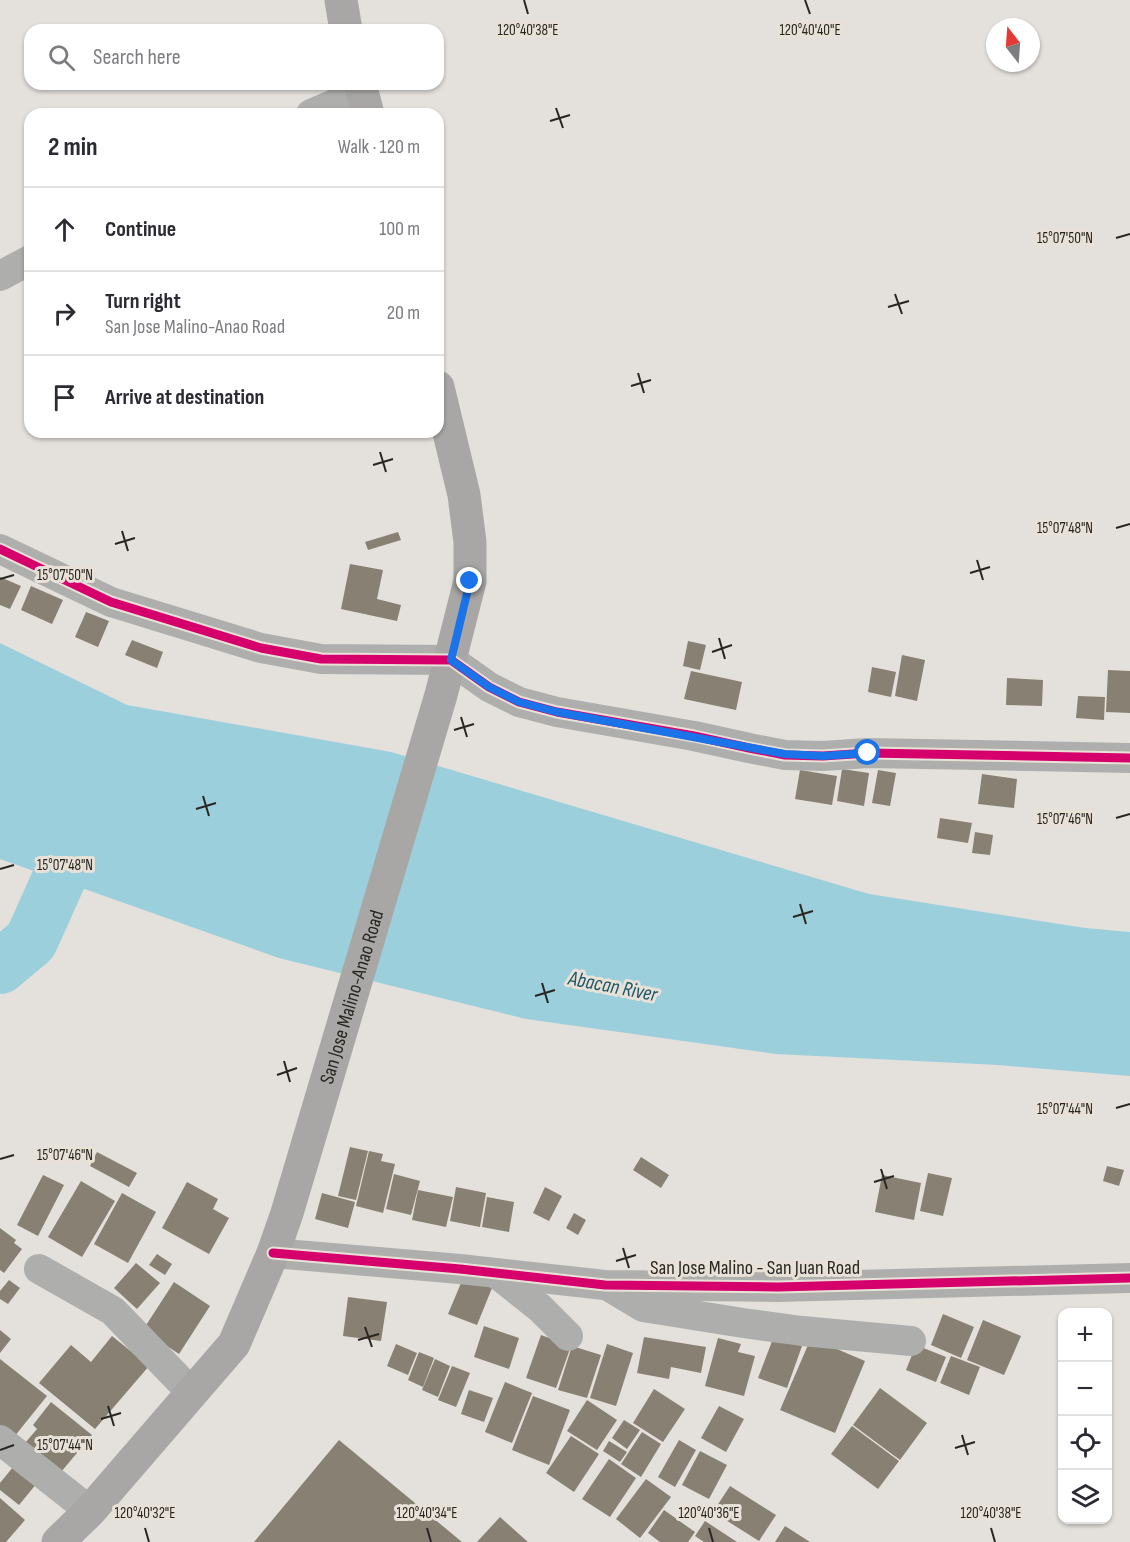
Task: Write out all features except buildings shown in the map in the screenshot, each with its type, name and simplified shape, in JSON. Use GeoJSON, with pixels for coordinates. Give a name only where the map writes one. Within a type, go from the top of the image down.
{"type":"FeatureCollection","features":[{"type":"Feature","properties":{"kind":"main road"},"geometry":{"type":"LineString","coordinates":[[341,0],[345,24]]}},
{"type":"Feature","properties":{"kind":"main road","name":"San Jose Malino-Anao Road"},"geometry":{"type":"LineString","coordinates":[[58,1542],[90,1511],[234,1344],[273,1253],[287,1213],[441,695],[470,581],[470,542],[464,495],[444,412]]}},
{"type":"Feature","properties":{"kind":"street"},"geometry":{"type":"LineString","coordinates":[[329,108],[363,97]]}},
{"type":"Feature","properties":{"kind":"street"},"geometry":{"type":"LineString","coordinates":[[0,276],[24,263]]}},
{"type":"Feature","properties":{"kind":"street"},"geometry":{"type":"LineString","coordinates":[[0,549],[111,602],[261,648],[321,659],[451,660],[489,687],[519,702],[557,712],[785,754],[823,756],[868,753],[1130,758]]}},
{"type":"Feature","properties":{"kind":"street","name":"San Jose Malino - San Juan Road"},"geometry":{"type":"LineString","coordinates":[[273,1253],[460,1269],[605,1285],[778,1287],[1130,1278]]}},
{"type":"Feature","properties":{"kind":"street"},"geometry":{"type":"LineString","coordinates":[[39,1269],[112,1311],[192,1393]]}},
{"type":"Feature","properties":{"kind":"street"},"geometry":{"type":"LineString","coordinates":[[496,1273],[540,1308],[568,1336]]}},
{"type":"Feature","properties":{"kind":"street"},"geometry":{"type":"LineString","coordinates":[[605,1285],[643,1307],[767,1326],[911,1341]]}},
{"type":"Feature","properties":{"kind":"street"},"geometry":{"type":"LineString","coordinates":[[0,1440],[90,1511]]}},
{"type":"Feature","properties":{"kind":"water","name":"Abacan River"},"geometry":{"type":"Polygon","coordinates":[[[0,643],[127,705],[391,752],[869,894],[1085,928],[1130,932],[1130,1076],[998,1065],[776,1054],[526,1019],[279,958],[0,859],[0,643]]]}},
{"type":"Feature","properties":{"kind":"waterway"},"geometry":{"type":"LineString","coordinates":[[0,967],[31,941],[61,874]]}},
{"type":"Feature","properties":{"kind":"cycle path"},"geometry":{"type":"LineString","coordinates":[[0,549],[111,602],[261,648],[321,659],[451,660],[489,687],[519,702],[557,712],[694,736],[785,755],[823,756],[868,753],[1130,758]]}},
{"type":"Feature","properties":{"kind":"cycle path"},"geometry":{"type":"LineString","coordinates":[[273,1253],[460,1269],[605,1285],[778,1287],[1130,1278]]}},
{"type":"Feature","properties":{"kind":"route"},"geometry":{"type":"LineString","coordinates":[[470,581],[451,660],[489,687],[519,702],[557,712],[785,754],[823,756],[868,753]]}}]}
